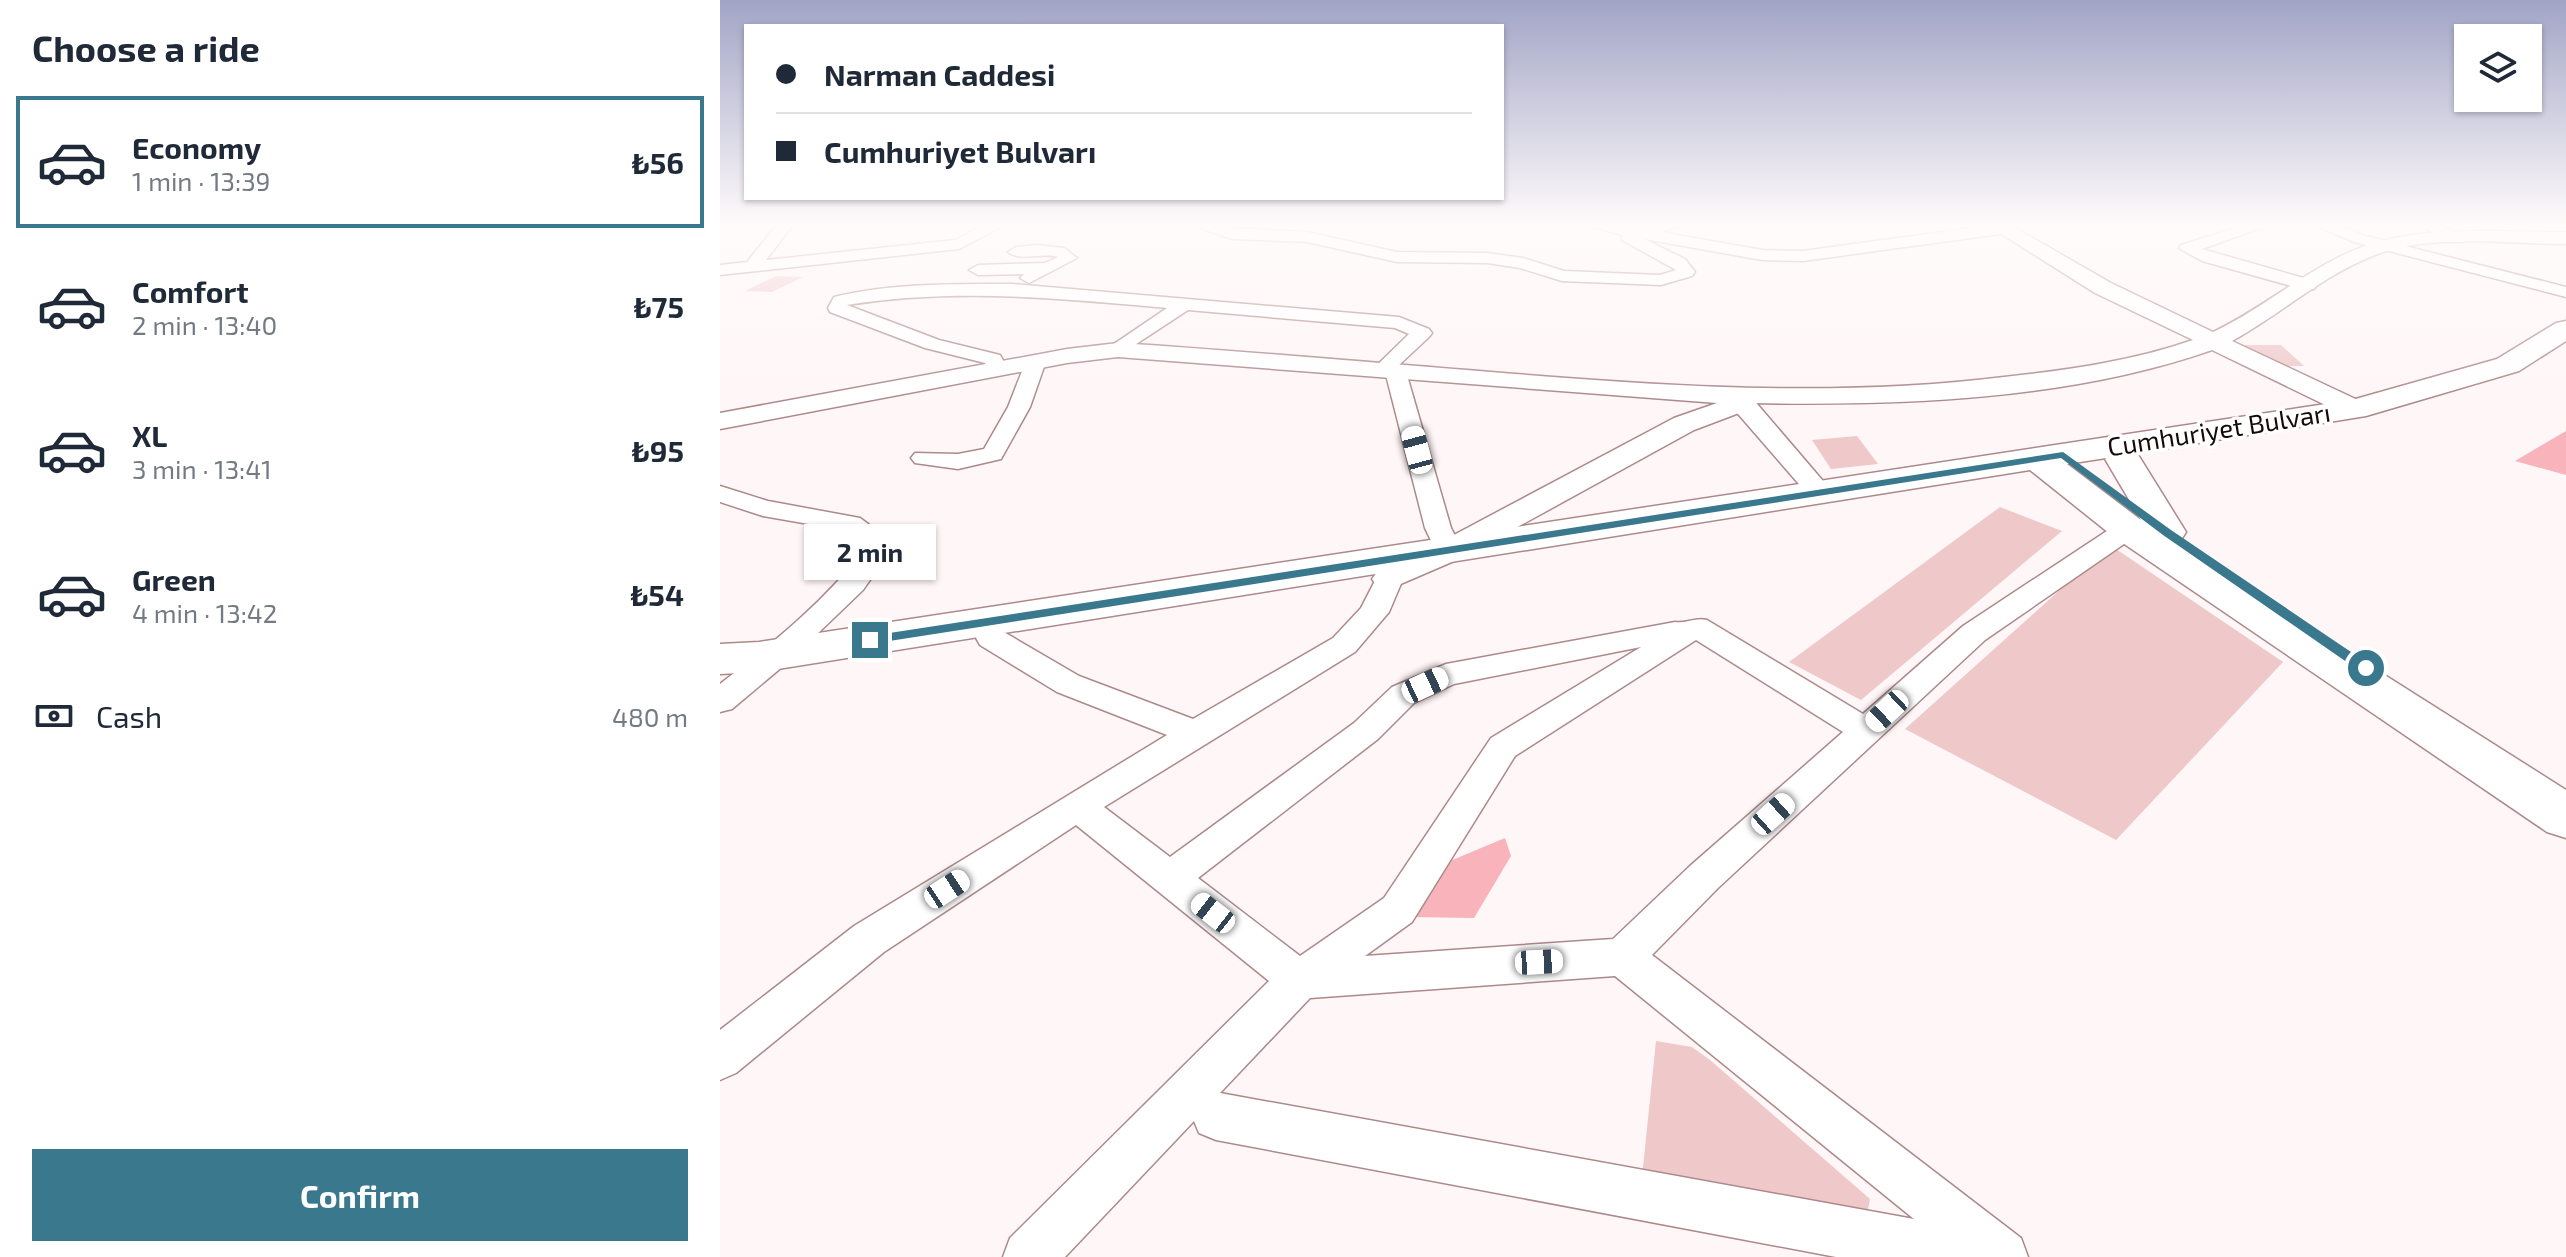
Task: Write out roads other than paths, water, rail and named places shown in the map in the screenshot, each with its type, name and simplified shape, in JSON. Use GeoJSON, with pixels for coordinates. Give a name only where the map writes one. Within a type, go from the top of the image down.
{"type":"FeatureCollection","features":[{"type":"Feature","properties":{"kind":"main road","name":"Cumhuriyet Bulvarı"},"geometry":{"type":"LineString","coordinates":[[743,666],[991,638],[1389,579],[2000,476],[2355,409],[2508,365],[2566,329]]}},
{"type":"Feature","properties":{"kind":"main road","name":"Cumhuriyet Bulvarı"},"geometry":{"type":"LineString","coordinates":[[743,666],[1820,493],[2058,463],[2123,459],[2349,421],[2529,372],[2566,351]]}},
{"type":"Feature","properties":{"kind":"main road"},"geometry":{"type":"LineString","coordinates":[[2123,459],[2147,530]]}},
{"type":"Feature","properties":{"kind":"main road"},"geometry":{"type":"LineString","coordinates":[[2058,463],[2147,530],[2566,817]]}},
{"type":"Feature","properties":{"kind":"main road"},"geometry":{"type":"LineString","coordinates":[[2000,476],[2147,530],[2566,805]]}},
{"type":"Feature","properties":{"kind":"street"},"geometry":{"type":"LineString","coordinates":[[1013,289],[1019,285]]}},
{"type":"Feature","properties":{"kind":"street"},"geometry":{"type":"LineString","coordinates":[[2097,285],[2209,342],[2355,409]]}},
{"type":"Feature","properties":{"kind":"street"},"geometry":{"type":"LineString","coordinates":[[720,421],[1036,361],[1118,350],[1739,399],[1919,392],[2052,379],[2155,358],[2221,338],[2308,285]]}},
{"type":"Feature","properties":{"kind":"street"},"geometry":{"type":"LineString","coordinates":[[2538,285],[2566,292]]}},
{"type":"Feature","properties":{"kind":"street"},"geometry":{"type":"LineString","coordinates":[[998,369],[993,359],[932,344],[837,308],[840,301],[869,296],[950,289],[1013,289],[1399,323],[1422,333],[1389,371]]}},
{"type":"Feature","properties":{"kind":"street"},"geometry":{"type":"LineString","coordinates":[[1118,350],[1185,304]]}},
{"type":"Feature","properties":{"kind":"street"},"geometry":{"type":"LineString","coordinates":[[923,458],[942,463],[975,460],[993,454],[1019,407],[1036,361]]}},
{"type":"Feature","properties":{"kind":"street"},"geometry":{"type":"LineString","coordinates":[[1389,371],[1438,528],[1449,551]]}},
{"type":"Feature","properties":{"kind":"street"},"geometry":{"type":"LineString","coordinates":[[1739,399],[1820,493]]}},
{"type":"Feature","properties":{"kind":"street"},"geometry":{"type":"LineString","coordinates":[[720,1058],[869,939],[1077,806],[1344,645],[1374,612],[1389,579],[1449,551],[1684,424],[1739,399]]}},
{"type":"Feature","properties":{"kind":"street"},"geometry":{"type":"LineString","coordinates":[[720,494],[763,508],[851,524],[882,544],[853,584],[743,666],[720,701]]}},
{"type":"Feature","properties":{"kind":"street"},"geometry":{"type":"LineString","coordinates":[[1077,806],[1299,980],[1623,957],[1704,877],[1974,633],[2147,530]]}},
{"type":"Feature","properties":{"kind":"street"},"geometry":{"type":"LineString","coordinates":[[1169,879],[1366,731],[1403,695],[1446,675],[1696,627],[1866,731]]}},
{"type":"Feature","properties":{"kind":"street"},"geometry":{"type":"LineString","coordinates":[[1029,1257],[1299,980],[1398,910],[1503,747],[1696,627]]}},
{"type":"Feature","properties":{"kind":"street"},"geometry":{"type":"LineString","coordinates":[[991,638],[1068,684],[1196,733]]}},
{"type":"Feature","properties":{"kind":"street"},"geometry":{"type":"LineString","coordinates":[[1623,957],[2002,1257]]}},
{"type":"Feature","properties":{"kind":"street"},"geometry":{"type":"LineString","coordinates":[[1216,1116],[1976,1257]]}}]}
